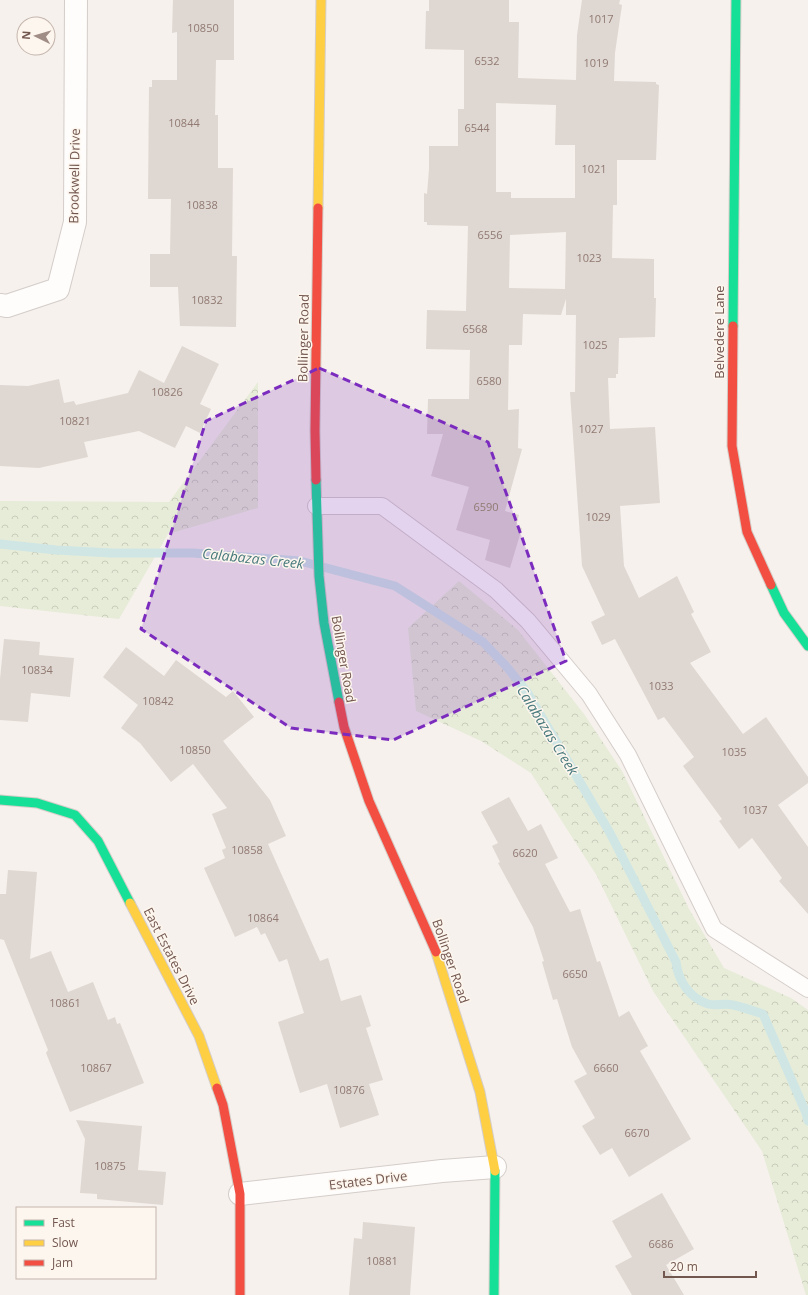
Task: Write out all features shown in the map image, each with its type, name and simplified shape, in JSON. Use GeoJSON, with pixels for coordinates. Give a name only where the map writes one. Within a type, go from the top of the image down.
{"type":"FeatureCollection","features":[{"type":"Feature","properties":{"kind":"main road","name":"Bollinger Road"},"geometry":{"type":"LineString","coordinates":[[321,0],[315,431],[316,513],[319,576],[324,623],[344,727],[370,801],[432,940],[480,1092],[495,1166],[494,1295]]}},
{"type":"Feature","properties":{"kind":"main road","name":"Belvedere Lane"},"geometry":{"type":"LineString","coordinates":[[736,0],[732,446],[747,532],[784,613],[808,646]]}},
{"type":"Feature","properties":{"kind":"main road","name":"East Estates Drive"},"geometry":{"type":"LineString","coordinates":[[0,800],[37,803],[75,815],[98,841],[199,1036],[223,1105],[240,1194],[240,1295]]}},
{"type":"Feature","properties":{"kind":"street","name":"Brookwell Drive"},"geometry":{"type":"LineString","coordinates":[[0,305],[6,306],[58,289],[75,222],[76,0]]}},
{"type":"Feature","properties":{"kind":"street","name":"Estates Drive"},"geometry":{"type":"LineString","coordinates":[[240,1194],[442,1170],[495,1166]]}},
{"type":"Feature","properties":{"kind":"lane"},"geometry":{"type":"LineString","coordinates":[[316,513],[382,506],[496,590],[528,621],[589,694],[628,754],[714,929],[808,990]]}},
{"type":"Feature","properties":{"kind":"highlighted area"},"geometry":{"type":"Polygon","coordinates":[[[319,368],[488,442],[566,661],[393,740],[291,728],[141,629],[206,421],[319,368]]]}},
{"type":"Feature","properties":{"kind":"green space"},"geometry":{"type":"Polygon","coordinates":[[[258,382],[258,508],[168,534],[119,619],[0,606],[0,501],[169,502],[258,382]]]}},
{"type":"Feature","properties":{"kind":"green space"},"geometry":{"type":"Polygon","coordinates":[[[459,581],[518,630],[584,714],[622,771],[689,909],[724,968],[791,998],[808,1010],[808,1295],[806,1295],[762,1151],[653,991],[597,876],[531,773],[481,741],[416,711],[408,628],[459,581]]]}},
{"type":"Feature","properties":{"kind":"building"},"geometry":{"type":"Polygon","coordinates":[[[173,0],[234,0],[234,60],[216,60],[215,115],[218,115],[218,168],[233,168],[232,256],[237,256],[236,327],[180,326],[178,287],[150,287],[150,254],[170,254],[171,199],[148,199],[149,87],[152,87],[152,80],[177,80],[177,32],[172,33],[173,0]]]}},
{"type":"Feature","properties":{"kind":"building"},"geometry":{"type":"Polygon","coordinates":[[[429,0],[509,0],[509,22],[519,22],[518,78],[576,80],[577,35],[582,0],[620,0],[619,4],[622,5],[615,53],[614,81],[656,82],[656,84],[659,85],[656,160],[617,160],[617,205],[613,205],[612,258],[654,259],[654,298],[656,298],[655,337],[619,338],[618,374],[616,374],[616,378],[608,378],[610,429],[655,427],[660,503],[620,506],[624,566],[639,598],[677,576],[694,612],[691,614],[711,652],[690,663],[743,734],[766,717],[808,777],[808,783],[778,805],[808,847],[808,914],[779,881],[782,878],[752,838],[739,849],[719,821],[722,819],[683,766],[694,757],[664,717],[658,720],[615,639],[602,645],[591,622],[605,615],[582,566],[570,392],[575,392],[576,315],[566,315],[566,299],[561,315],[523,314],[522,345],[509,345],[508,410],[519,409],[518,448],[522,449],[505,511],[519,515],[516,526],[522,528],[510,568],[485,560],[490,540],[456,530],[469,487],[431,476],[443,434],[427,434],[428,399],[469,399],[470,350],[426,349],[427,310],[466,311],[468,226],[427,225],[427,222],[424,222],[424,193],[427,194],[429,146],[458,146],[458,109],[464,109],[464,50],[425,49],[426,11],[429,11],[429,0]],[[496,103],[496,192],[511,192],[511,198],[575,198],[575,145],[555,145],[556,105],[496,103]],[[566,232],[510,235],[509,288],[565,289],[566,232]]]}},
{"type":"Feature","properties":{"kind":"building"},"geometry":{"type":"Polygon","coordinates":[[[182,346],[219,364],[200,404],[211,409],[200,433],[186,426],[175,448],[139,431],[84,442],[88,457],[39,468],[0,466],[0,385],[28,386],[59,379],[64,403],[74,401],[76,405],[128,393],[139,370],[164,383],[182,346]]]}},
{"type":"Feature","properties":{"kind":"building"},"geometry":{"type":"Polygon","coordinates":[[[4,639],[40,642],[39,655],[74,658],[70,697],[31,693],[28,722],[0,720],[0,679],[4,639]]]}},
{"type":"Feature","properties":{"kind":"building"},"geometry":{"type":"Polygon","coordinates":[[[126,647],[164,676],[176,660],[226,697],[233,691],[254,717],[223,741],[270,800],[286,836],[268,844],[320,961],[328,958],[341,1001],[361,995],[371,1026],[366,1028],[383,1080],[369,1084],[379,1115],[340,1128],[327,1084],[300,1093],[278,1022],[304,1013],[287,959],[279,962],[265,933],[261,935],[257,927],[235,937],[204,868],[225,858],[222,850],[226,848],[212,814],[227,808],[193,764],[171,782],[140,743],[121,728],[138,705],[103,677],[126,647]]]}},
{"type":"Feature","properties":{"kind":"building"},"geometry":{"type":"Polygon","coordinates":[[[509,797],[528,831],[541,824],[558,858],[545,864],[570,912],[580,909],[597,962],[600,961],[619,1017],[629,1011],[648,1046],[640,1051],[691,1139],[629,1177],[612,1148],[600,1155],[582,1126],[595,1118],[574,1081],[587,1074],[572,1047],[557,999],[553,1000],[542,962],[544,961],[533,927],[498,863],[500,862],[492,846],[498,843],[481,812],[509,797]]]}},
{"type":"Feature","properties":{"kind":"building"},"geometry":{"type":"Polygon","coordinates":[[[8,870],[37,872],[30,959],[51,951],[68,992],[93,982],[108,1020],[115,1017],[117,1024],[120,1023],[144,1083],[70,1112],[46,1053],[48,1050],[4,940],[0,939],[0,894],[6,894],[8,870]]]}},
{"type":"Feature","properties":{"kind":"building"},"geometry":{"type":"Polygon","coordinates":[[[76,1120],[142,1126],[138,1170],[166,1172],[163,1205],[97,1199],[97,1194],[80,1193],[85,1139],[76,1120]]]}},
{"type":"Feature","properties":{"kind":"building"},"geometry":{"type":"Polygon","coordinates":[[[662,1193],[694,1249],[666,1265],[684,1295],[632,1295],[615,1266],[632,1257],[612,1221],[662,1193]]]}},
{"type":"Feature","properties":{"kind":"building"},"geometry":{"type":"Polygon","coordinates":[[[363,1222],[415,1227],[410,1295],[349,1295],[354,1238],[362,1239],[363,1222]]]}},
{"type":"Feature","properties":{"kind":"waterway","name":"Calabazas Creek"},"geometry":{"type":"LineString","coordinates":[[0,544],[56,550],[112,553],[193,553],[300,561],[395,586],[483,642],[506,666],[527,692],[610,833],[676,962],[679,975],[686,988],[695,997],[708,1004],[733,1005],[763,1014],[806,1113],[808,1121]]}},
{"type":"Feature","properties":{"kind":"traffic: fast"},"geometry":{"type":"LineString","coordinates":[[733,326],[736,0]]}},
{"type":"Feature","properties":{"kind":"traffic: fast"},"geometry":{"type":"LineString","coordinates":[[316,480],[319,576],[324,623],[339,702]]}},
{"type":"Feature","properties":{"kind":"traffic: fast"},"geometry":{"type":"LineString","coordinates":[[771,585],[784,613],[808,646]]}},
{"type":"Feature","properties":{"kind":"traffic: fast"},"geometry":{"type":"LineString","coordinates":[[0,800],[37,803],[75,815],[98,841],[130,903]]}},
{"type":"Feature","properties":{"kind":"traffic: fast"},"geometry":{"type":"LineString","coordinates":[[494,1295],[495,1171]]}},
{"type":"Feature","properties":{"kind":"traffic: slow"},"geometry":{"type":"LineString","coordinates":[[318,208],[321,0]]}},
{"type":"Feature","properties":{"kind":"traffic: slow"},"geometry":{"type":"LineString","coordinates":[[130,903],[199,1036],[217,1088]]}},
{"type":"Feature","properties":{"kind":"traffic: slow"},"geometry":{"type":"LineString","coordinates":[[436,952],[480,1092],[495,1171]]}},
{"type":"Feature","properties":{"kind":"traffic: jam"},"geometry":{"type":"LineString","coordinates":[[316,480],[315,431],[318,208]]}},
{"type":"Feature","properties":{"kind":"traffic: jam"},"geometry":{"type":"LineString","coordinates":[[733,326],[732,446],[747,532],[771,585]]}},
{"type":"Feature","properties":{"kind":"traffic: jam"},"geometry":{"type":"LineString","coordinates":[[339,702],[344,727],[369,801],[436,952]]}},
{"type":"Feature","properties":{"kind":"traffic: jam"},"geometry":{"type":"LineString","coordinates":[[217,1088],[223,1105],[240,1194],[240,1295]]}}]}
